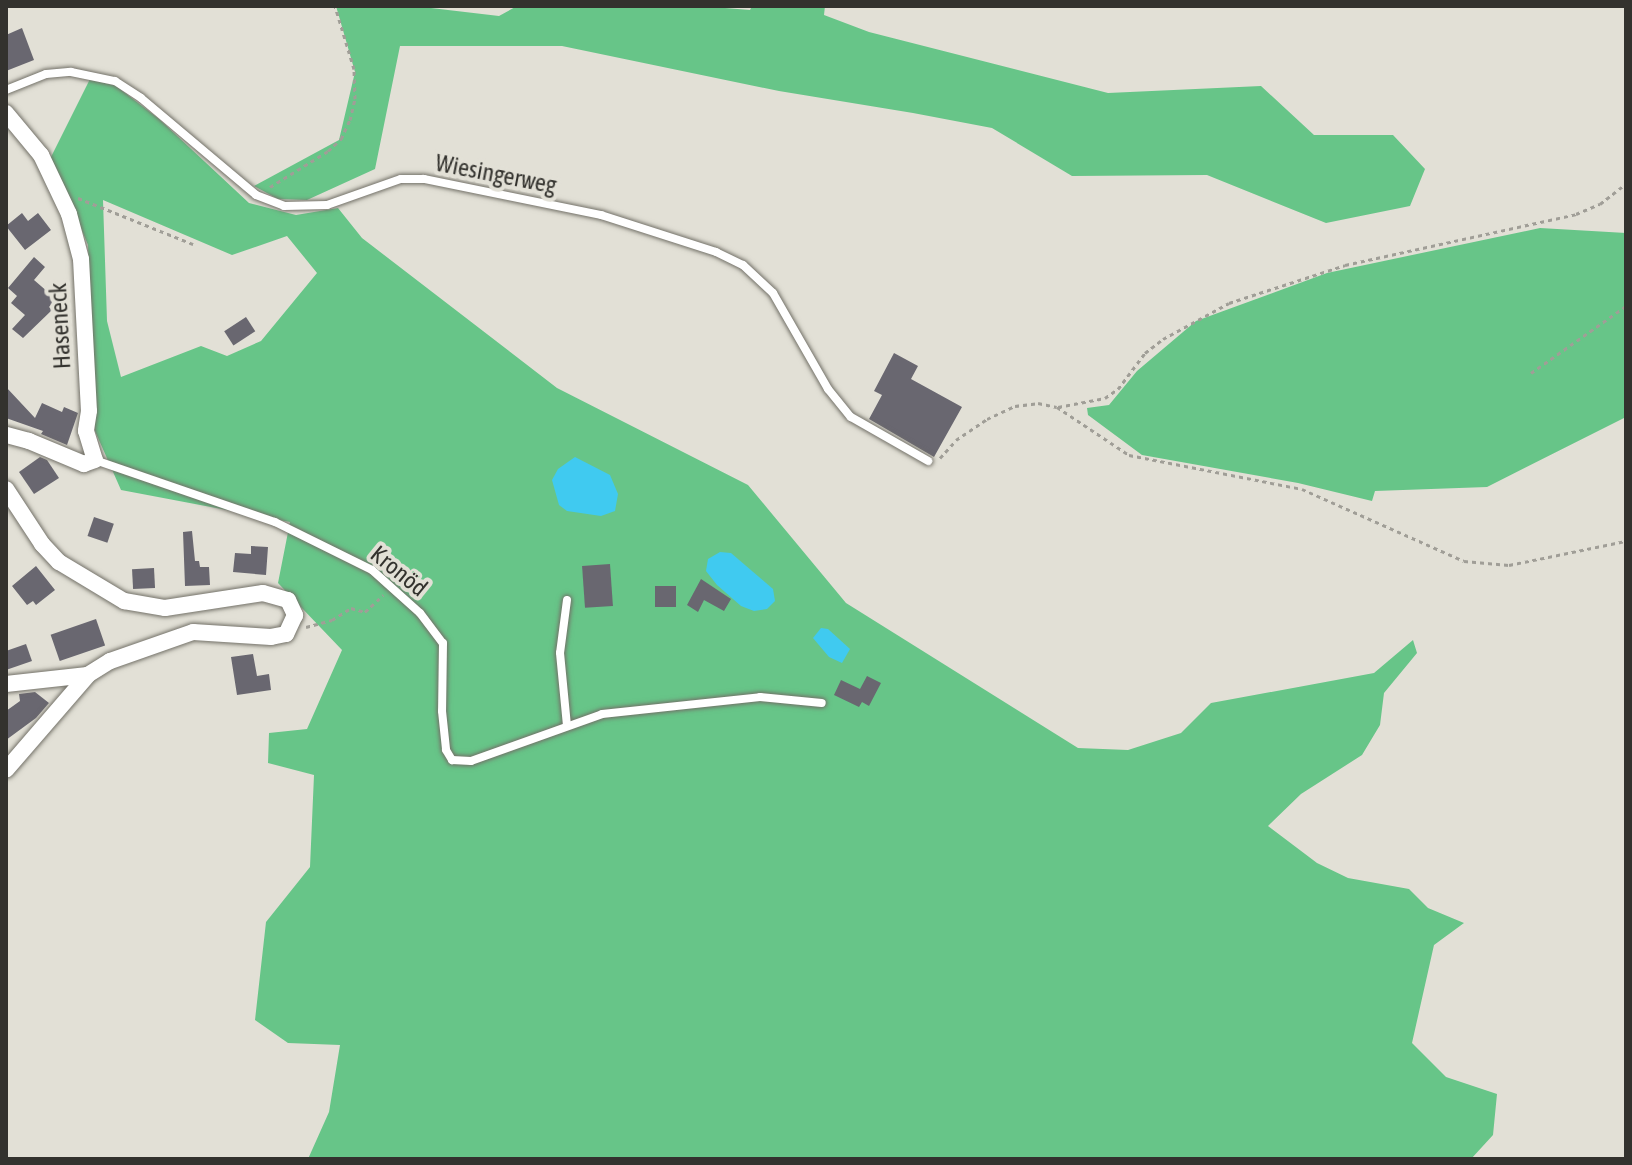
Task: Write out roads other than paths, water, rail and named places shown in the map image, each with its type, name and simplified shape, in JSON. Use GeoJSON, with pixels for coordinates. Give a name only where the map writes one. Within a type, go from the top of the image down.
{"type":"FeatureCollection","features":[{"type":"Feature","properties":{"kind":"street","name":"Haseneck"},"geometry":{"type":"LineString","coordinates":[[6,113],[41,155],[60,190],[81,259],[89,411],[86,431],[95,460]]}},
{"type":"Feature","properties":{"kind":"street"},"geometry":{"type":"LineString","coordinates":[[6,435],[84,464],[95,460]]}},
{"type":"Feature","properties":{"kind":"street"},"geometry":{"type":"LineString","coordinates":[[6,489],[42,544],[59,562],[103,590],[146,607],[165,608],[245,594],[274,595],[288,600],[295,615],[290,630],[271,637],[220,632],[179,635],[130,651],[88,675],[6,770]]}},
{"type":"Feature","properties":{"kind":"street"},"geometry":{"type":"LineString","coordinates":[[6,684],[88,675]]}},
{"type":"Feature","properties":{"kind":"lane","name":"Wiesingerweg"},"geometry":{"type":"LineString","coordinates":[[6,90],[46,74],[71,72],[115,81],[141,98],[256,195],[284,206],[305,208],[327,205],[401,179],[424,179],[601,215],[716,252],[743,265],[773,293],[828,389],[851,417],[928,461]]}},
{"type":"Feature","properties":{"kind":"lane","name":"Kronöd"},"geometry":{"type":"LineString","coordinates":[[95,460],[275,522],[323,543],[372,570],[420,613],[443,643],[442,711],[446,750],[452,760],[471,761],[602,714],[760,697],[822,703]]}},
{"type":"Feature","properties":{"kind":"lane"},"geometry":{"type":"LineString","coordinates":[[567,600],[560,653],[567,726]]}},
{"type":"Feature","properties":{"kind":"water"},"geometry":{"type":"Polygon","coordinates":[[[575,457],[610,475],[618,494],[615,511],[601,516],[567,511],[559,505],[552,480],[558,469],[575,457]]]}},
{"type":"Feature","properties":{"kind":"water"},"geometry":{"type":"Polygon","coordinates":[[[720,552],[731,553],[773,589],[775,601],[767,609],[754,611],[741,606],[717,585],[706,571],[708,559],[720,552]]]}},
{"type":"Feature","properties":{"kind":"water"},"geometry":{"type":"Polygon","coordinates":[[[821,628],[828,629],[850,649],[842,663],[829,657],[813,638],[821,628]]]}}]}
